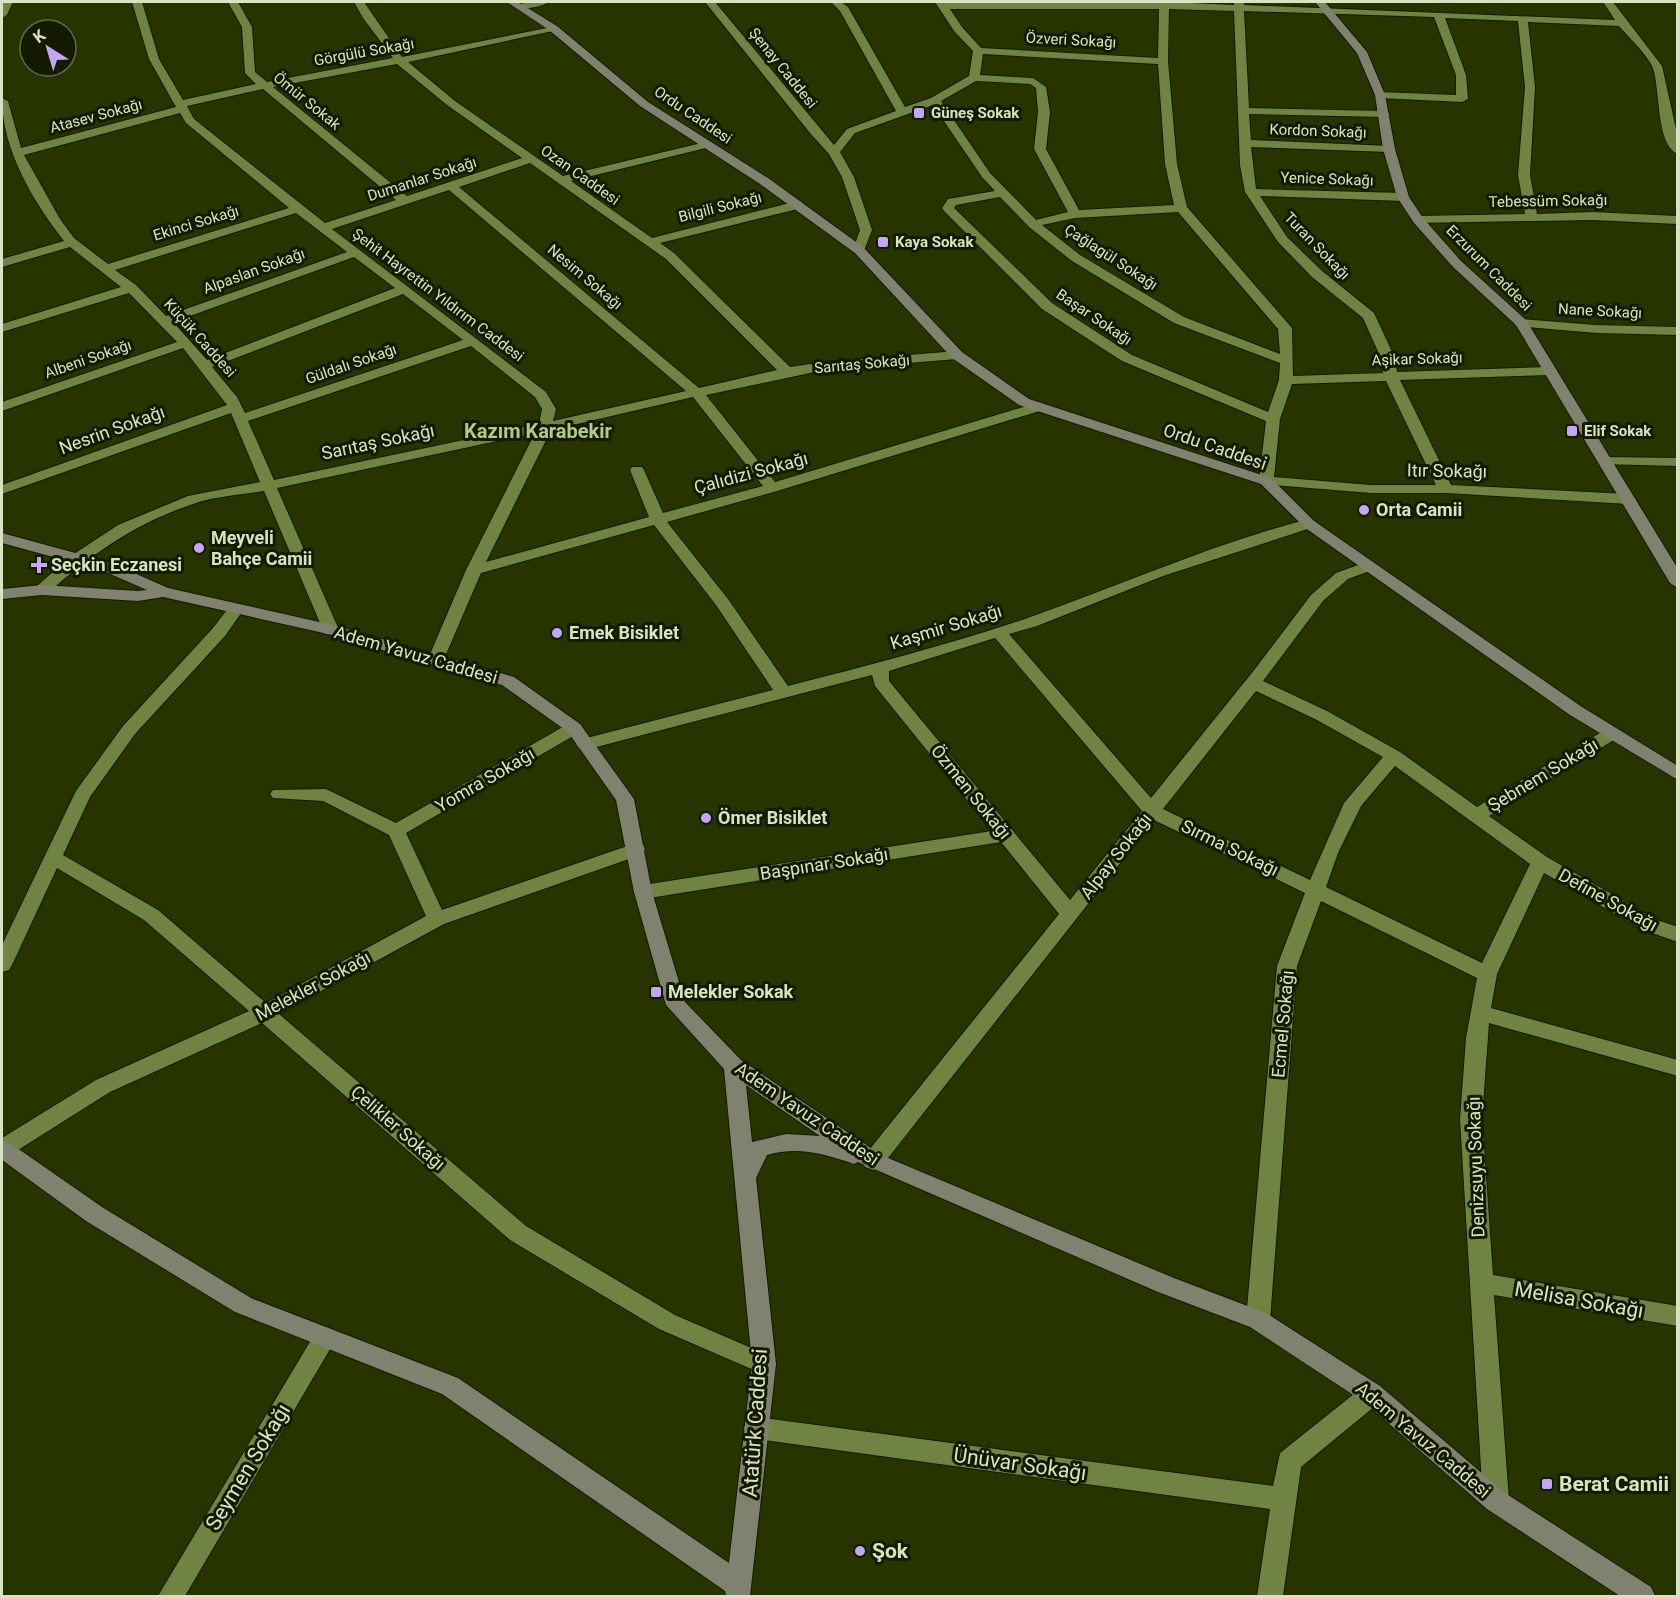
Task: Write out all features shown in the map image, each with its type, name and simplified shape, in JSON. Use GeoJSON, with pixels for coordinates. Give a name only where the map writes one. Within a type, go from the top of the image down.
{"type":"FeatureCollection","features":[{"type":"Feature","properties":{"kind":"street"},"geometry":{"type":"LineString","coordinates":[[2,15],[7,2]]}},
{"type":"Feature","properties":{"kind":"street","name":"Şehit Hayrettin Yıldırım Caddesi"},"geometry":{"type":"LineString","coordinates":[[137,2],[154,59],[190,121],[323,228],[541,396],[549,409],[545,427]]}},
{"type":"Feature","properties":{"kind":"street","name":"Ömür Sokak"},"geometry":{"type":"LineString","coordinates":[[233,2],[247,27],[250,73],[404,200]]}},
{"type":"Feature","properties":{"kind":"street","name":"Ozan Caddesi"},"geometry":{"type":"LineString","coordinates":[[359,2],[400,61],[451,103],[670,256],[787,372]]}},
{"type":"Feature","properties":{"kind":"street"},"geometry":{"type":"LineString","coordinates":[[515,4],[544,2]]}},
{"type":"Feature","properties":{"kind":"street","name":"Şenay Caddesi"},"geometry":{"type":"LineString","coordinates":[[710,2],[814,131],[834,152]]}},
{"type":"Feature","properties":{"kind":"street"},"geometry":{"type":"LineString","coordinates":[[836,2],[844,9],[902,112]]}},
{"type":"Feature","properties":{"kind":"street"},"geometry":{"type":"LineString","coordinates":[[1459,2],[1463,15]]}},
{"type":"Feature","properties":{"kind":"street"},"geometry":{"type":"LineString","coordinates":[[1608,2],[1657,66],[1669,132],[1675,139],[1677,151]]}},
{"type":"Feature","properties":{"kind":"street"},"geometry":{"type":"LineString","coordinates":[[1165,3],[1163,61],[1171,164],[1181,208],[1285,328],[1286,380],[1273,419],[1266,481]]}},
{"type":"Feature","properties":{"kind":"street","name":"Ordu Caddesi"},"geometry":{"type":"LineString","coordinates":[[515,4],[553,28],[644,104],[764,181],[859,250],[957,355],[1024,402],[1266,481],[1309,524],[1611,734],[1677,774]]}},
{"type":"Feature","properties":{"kind":"street"},"geometry":{"type":"LineString","coordinates":[[943,4],[1324,5],[1438,14],[1622,23]]}},
{"type":"Feature","properties":{"kind":"street"},"geometry":{"type":"LineString","coordinates":[[943,4],[958,29],[978,51],[974,78]]}},
{"type":"Feature","properties":{"kind":"street","name":"Turan Sokağı"},"geometry":{"type":"LineString","coordinates":[[1239,5],[1246,165],[1251,192],[1282,239],[1317,274],[1369,316],[1387,356],[1391,377],[1446,489]]}},
{"type":"Feature","properties":{"kind":"street","name":"Erzurum Caddesi"},"geometry":{"type":"LineString","coordinates":[[1324,5],[1362,52],[1380,95],[1389,149],[1403,197],[1418,220],[1457,264],[1521,323],[1677,583]]}},
{"type":"Feature","properties":{"kind":"street"},"geometry":{"type":"LineString","coordinates":[[1380,95],[1462,99],[1461,75],[1438,14]]}},
{"type":"Feature","properties":{"kind":"street"},"geometry":{"type":"LineString","coordinates":[[1523,18],[1530,87],[1524,176],[1532,218]]}},
{"type":"Feature","properties":{"kind":"street","name":"Görgülü Sokağı"},"geometry":{"type":"LineString","coordinates":[[181,106],[264,86],[475,47],[553,28]]}},
{"type":"Feature","properties":{"kind":"street","name":"Özveri Sokağı"},"geometry":{"type":"LineString","coordinates":[[978,51],[1163,61]]}},
{"type":"Feature","properties":{"kind":"street"},"geometry":{"type":"LineString","coordinates":[[859,250],[866,230],[848,177],[834,152],[851,130],[935,100],[974,78],[1033,81],[1041,87],[1044,112],[1040,149],[1075,214]]}},
{"type":"Feature","properties":{"kind":"street","name":"Çağlagül Sokağı"},"geometry":{"type":"LineString","coordinates":[[935,100],[986,175],[1033,224],[1076,258],[1179,320],[1287,361]]}},
{"type":"Feature","properties":{"kind":"street","name":"Küçük Caddesi"},"geometry":{"type":"LineString","coordinates":[[2,101],[17,153],[54,220],[72,243],[131,288],[186,343],[205,365],[238,413],[331,630]]}},
{"type":"Feature","properties":{"kind":"street","name":"Atasev Sokağı"},"geometry":{"type":"LineString","coordinates":[[17,153],[181,106]]}},
{"type":"Feature","properties":{"kind":"street"},"geometry":{"type":"LineString","coordinates":[[1245,111],[1384,114]]}},
{"type":"Feature","properties":{"kind":"street","name":"Kordon Sokağı"},"geometry":{"type":"LineString","coordinates":[[1246,143],[1389,149]]}},
{"type":"Feature","properties":{"kind":"street"},"geometry":{"type":"LineString","coordinates":[[561,180],[706,145]]}},
{"type":"Feature","properties":{"kind":"street","name":"Dumanlar Sokağı"},"geometry":{"type":"LineString","coordinates":[[323,228],[531,159]]}},
{"type":"Feature","properties":{"kind":"street","name":"Nesim Sokağı"},"geometry":{"type":"LineString","coordinates":[[450,185],[698,394]]}},
{"type":"Feature","properties":{"kind":"street","name":"Yenice Sokağı"},"geometry":{"type":"LineString","coordinates":[[1251,192],[1403,197]]}},
{"type":"Feature","properties":{"kind":"street","name":"Başar Sokağı"},"geometry":{"type":"LineString","coordinates":[[1003,193],[952,202],[948,208],[1047,306],[1127,358],[1273,419]]}},
{"type":"Feature","properties":{"kind":"street","name":"Bilgili Sokağı"},"geometry":{"type":"LineString","coordinates":[[650,242],[798,205]]}},
{"type":"Feature","properties":{"kind":"street","name":"Ekinci Sokağı"},"geometry":{"type":"LineString","coordinates":[[104,269],[298,208]]}},
{"type":"Feature","properties":{"kind":"street"},"geometry":{"type":"LineString","coordinates":[[1033,224],[1075,214],[1181,208]]}},
{"type":"Feature","properties":{"kind":"street","name":"Tebessüm Sokağı"},"geometry":{"type":"LineString","coordinates":[[1418,220],[1592,216],[1677,220]]}},
{"type":"Feature","properties":{"kind":"street"},"geometry":{"type":"LineString","coordinates":[[2,263],[72,243]]}},
{"type":"Feature","properties":{"kind":"street","name":"Alpaslan Sokağı"},"geometry":{"type":"LineString","coordinates":[[164,321],[355,253]]}},
{"type":"Feature","properties":{"kind":"street"},"geometry":{"type":"LineString","coordinates":[[2,328],[131,288]]}},
{"type":"Feature","properties":{"kind":"street"},"geometry":{"type":"LineString","coordinates":[[205,365],[404,289]]}},
{"type":"Feature","properties":{"kind":"street","name":"Nane Sokağı"},"geometry":{"type":"LineString","coordinates":[[1521,323],[1596,329],[1677,331]]}},
{"type":"Feature","properties":{"kind":"street","name":"Güldalı Sokağı"},"geometry":{"type":"LineString","coordinates":[[238,413],[472,341]]}},
{"type":"Feature","properties":{"kind":"street","name":"Albeni Sokağı"},"geometry":{"type":"LineString","coordinates":[[2,407],[186,343]]}},
{"type":"Feature","properties":{"kind":"street","name":"Sarıtaş Sokağı"},"geometry":{"type":"LineString","coordinates":[[42,591],[77,559],[123,528],[193,499],[545,427],[787,372],[824,366],[957,355]]}},
{"type":"Feature","properties":{"kind":"street","name":"Aşikar Sokağı"},"geometry":{"type":"LineString","coordinates":[[1286,380],[1550,371]]}},
{"type":"Feature","properties":{"kind":"street"},"geometry":{"type":"LineString","coordinates":[[698,394],[772,489]]}},
{"type":"Feature","properties":{"kind":"street","name":"Çalıdizi Sokağı"},"geometry":{"type":"LineString","coordinates":[[474,570],[657,518],[772,489],[1038,407]]}},
{"type":"Feature","properties":{"kind":"street","name":"Nesrin Sokağı"},"geometry":{"type":"LineString","coordinates":[[2,490],[238,413]]}},
{"type":"Feature","properties":{"kind":"street"},"geometry":{"type":"LineString","coordinates":[[436,659],[474,570],[545,427]]}},
{"type":"Feature","properties":{"kind":"street"},"geometry":{"type":"LineString","coordinates":[[1605,461],[1677,462]]}},
{"type":"Feature","properties":{"kind":"street"},"geometry":{"type":"LineString","coordinates":[[637,470],[657,518],[679,551],[722,602],[783,692]]}},
{"type":"Feature","properties":{"kind":"street","name":"Itır Sokağı"},"geometry":{"type":"LineString","coordinates":[[1266,481],[1371,489],[1446,489],[1628,499]]}},
{"type":"Feature","properties":{"kind":"street","name":"Kaşmir Sokağı"},"geometry":{"type":"LineString","coordinates":[[585,744],[880,668],[1031,622],[1157,573],[1309,524]]}},
{"type":"Feature","properties":{"kind":"street","name":"Adem Yavuz Caddesi"},"geometry":{"type":"LineString","coordinates":[[2,538],[146,581],[163,592],[331,630],[508,681],[574,728],[626,799],[642,892],[676,1005],[734,1066],[873,1161],[1166,1284],[1258,1320],[1372,1394],[1496,1501],[1642,1596]]}},
{"type":"Feature","properties":{"kind":"street","name":"Alpay Sokağı"},"geometry":{"type":"LineString","coordinates":[[873,1161],[1253,683],[1317,598],[1342,576],[1369,566]]}},
{"type":"Feature","properties":{"kind":"street"},"geometry":{"type":"LineString","coordinates":[[2,594],[42,591],[138,596],[163,592]]}},
{"type":"Feature","properties":{"kind":"street"},"geometry":{"type":"LineString","coordinates":[[2,965],[82,795],[129,730],[219,632],[236,609]]}},
{"type":"Feature","properties":{"kind":"street","name":"Sırma Sokağı"},"geometry":{"type":"LineString","coordinates":[[998,632],[1152,811],[1487,974]]}},
{"type":"Feature","properties":{"kind":"street","name":"Özmen Sokağı"},"geometry":{"type":"LineString","coordinates":[[880,668],[881,682],[1070,914]]}},
{"type":"Feature","properties":{"kind":"street"},"geometry":{"type":"LineString","coordinates":[[1253,683],[1321,715],[1394,756],[1540,862]]}},
{"type":"Feature","properties":{"kind":"street","name":"Yomra Sokağı"},"geometry":{"type":"LineString","coordinates":[[396,831],[574,728]]}},
{"type":"Feature","properties":{"kind":"street","name":"Şebnem Sokağı"},"geometry":{"type":"LineString","coordinates":[[1476,816],[1611,734]]}},
{"type":"Feature","properties":{"kind":"street","name":"Ecmel Sokağı"},"geometry":{"type":"LineString","coordinates":[[1258,1320],[1287,966],[1315,890],[1353,803],[1394,756]]}},
{"type":"Feature","properties":{"kind":"street"},"geometry":{"type":"LineString","coordinates":[[279,794],[326,795],[396,831],[437,919]]}},
{"type":"Feature","properties":{"kind":"street","name":"Başpınar Sokağı"},"geometry":{"type":"LineString","coordinates":[[642,892],[1006,835]]}},
{"type":"Feature","properties":{"kind":"street","name":"Melekler Sokağı"},"geometry":{"type":"LineString","coordinates":[[2,1149],[103,1086],[264,1013],[437,919],[636,849]]}},
{"type":"Feature","properties":{"kind":"street","name":"Çelikler Sokağı"},"geometry":{"type":"LineString","coordinates":[[54,858],[152,915],[518,1233],[667,1322],[764,1364]]}},
{"type":"Feature","properties":{"kind":"street","name":"Define Sokağı"},"geometry":{"type":"LineString","coordinates":[[1540,862],[1650,925],[1677,935]]}},
{"type":"Feature","properties":{"kind":"street","name":"Denizsuyu Sokağı"},"geometry":{"type":"LineString","coordinates":[[1496,1501],[1471,1119],[1480,1013],[1487,974],[1540,862]]}},
{"type":"Feature","properties":{"kind":"street"},"geometry":{"type":"LineString","coordinates":[[1480,1013],[1677,1068]]}},
{"type":"Feature","properties":{"kind":"street","name":"Atatürk Caddesi"},"geometry":{"type":"LineString","coordinates":[[734,1066],[764,1364],[739,1591]]}},
{"type":"Feature","properties":{"kind":"street"},"geometry":{"type":"LineString","coordinates":[[745,1178],[759,1149],[784,1141],[811,1142],[873,1161]]}},
{"type":"Feature","properties":{"kind":"street"},"geometry":{"type":"LineString","coordinates":[[2,1149],[94,1214],[243,1305],[450,1386],[739,1591]]}},
{"type":"Feature","properties":{"kind":"street","name":"Melisa Sokağı"},"geometry":{"type":"LineString","coordinates":[[1482,1283],[1677,1316]]}},
{"type":"Feature","properties":{"kind":"street","name":"Seymen Sokağı"},"geometry":{"type":"LineString","coordinates":[[171,1596],[325,1337]]}},
{"type":"Feature","properties":{"kind":"street"},"geometry":{"type":"LineString","coordinates":[[1270,1596],[1289,1461],[1372,1394]]}},
{"type":"Feature","properties":{"kind":"street","name":"Ünüvar Sokağı"},"geometry":{"type":"LineString","coordinates":[[756,1428],[1284,1500]]}},
{"type":"Feature","properties":{"kind":"place","name":"Güneş Sokak"},"geometry":{"type":"Point","coordinates":[919,113]}},
{"type":"Feature","properties":{"kind":"place","name":"Kaya Sokak"},"geometry":{"type":"Point","coordinates":[883,242]}},
{"type":"Feature","properties":{"kind":"place","name":"Elif Sokak"},"geometry":{"type":"Point","coordinates":[1572,431]}},
{"type":"Feature","properties":{"kind":"place","name":"Orta Camii"},"geometry":{"type":"Point","coordinates":[1364,510]}},
{"type":"Feature","properties":{"kind":"place","name":"Meyveli Bahçe Camii"},"geometry":{"type":"Point","coordinates":[199,548]}},
{"type":"Feature","properties":{"kind":"place","name":"Seçkin Eczanesi"},"geometry":{"type":"Point","coordinates":[39,565]}},
{"type":"Feature","properties":{"kind":"place","name":"Emek Bisiklet"},"geometry":{"type":"Point","coordinates":[557,633]}},
{"type":"Feature","properties":{"kind":"place","name":"Ömer Bisiklet"},"geometry":{"type":"Point","coordinates":[706,818]}},
{"type":"Feature","properties":{"kind":"place","name":"Melekler Sokak"},"geometry":{"type":"Point","coordinates":[656,992]}},
{"type":"Feature","properties":{"kind":"place","name":"Berat Camii"},"geometry":{"type":"Point","coordinates":[1547,1484]}},
{"type":"Feature","properties":{"kind":"place","name":"Şok"},"geometry":{"type":"Point","coordinates":[860,1551]}},
{"type":"Feature","properties":{"kind":"district","name":"Kazım Karabekir"},"geometry":{"type":"Point","coordinates":[538,431]}}]}
